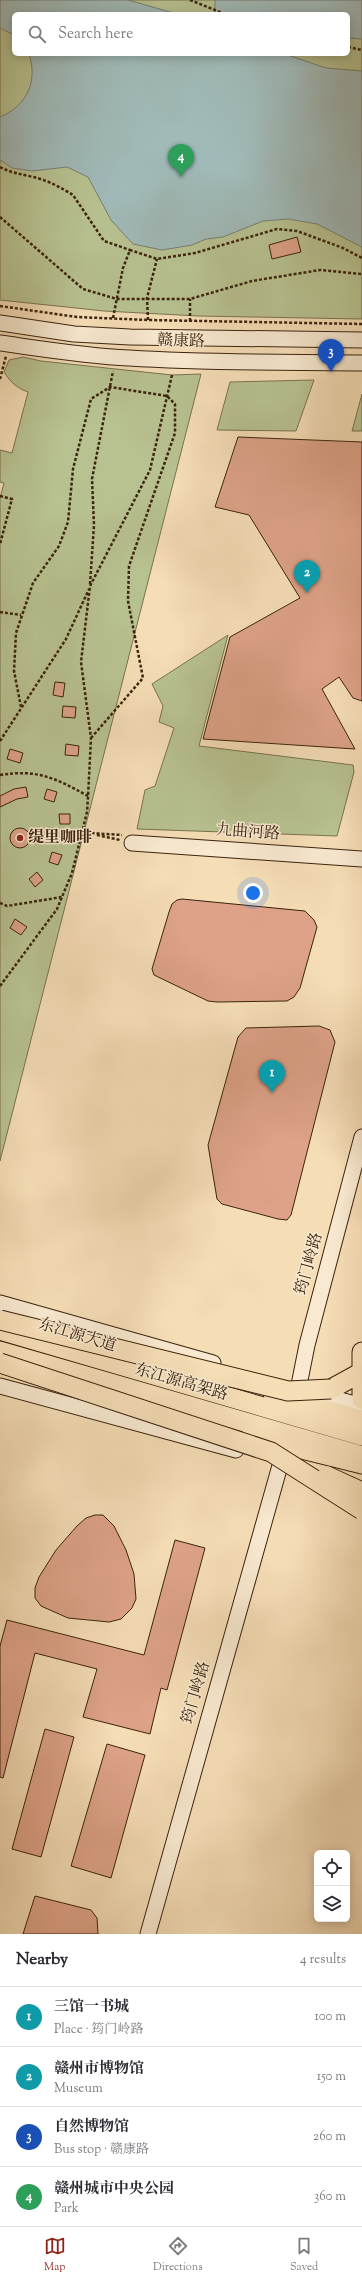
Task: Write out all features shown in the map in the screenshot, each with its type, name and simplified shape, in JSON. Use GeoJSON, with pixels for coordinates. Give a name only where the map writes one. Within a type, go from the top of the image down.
{"type":"FeatureCollection","features":[{"type":"Feature","properties":{"kind":"highway"},"geometry":{"type":"LineString","coordinates":[[0,1320],[288,1391],[331,1388],[362,1381]]}},
{"type":"Feature","properties":{"kind":"highway","name":"东江源高架路"},"geometry":{"type":"LineString","coordinates":[[0,1330],[362,1436]]}},
{"type":"Feature","properties":{"kind":"highway","name":"东江源高架路"},"geometry":{"type":"LineString","coordinates":[[0,1351],[362,1456]]}},
{"type":"Feature","properties":{"kind":"highway"},"geometry":{"type":"LineString","coordinates":[[362,1352],[362,1399]]}},
{"type":"Feature","properties":{"kind":"highway"},"geometry":{"type":"LineString","coordinates":[[0,1363],[276,1457],[362,1492]]}},
{"type":"Feature","properties":{"kind":"highway"},"geometry":{"type":"LineString","coordinates":[[331,1388],[362,1372]]}},
{"type":"Feature","properties":{"kind":"highway"},"geometry":{"type":"LineString","coordinates":[[276,1457],[362,1510]]}},
{"type":"Feature","properties":{"kind":"main road","name":"东江源大道"},"geometry":{"type":"LineString","coordinates":[[0,1312],[297,1395],[362,1419]]}},
{"type":"Feature","properties":{"kind":"main road"},"geometry":{"type":"LineString","coordinates":[[0,1369],[159,1414],[362,1465]]}},
{"type":"Feature","properties":{"kind":"street","name":"赣康路"},"geometry":{"type":"LineString","coordinates":[[0,323],[74,334],[106,336],[362,340]]}},
{"type":"Feature","properties":{"kind":"street","name":"赣康路"},"geometry":{"type":"LineString","coordinates":[[4,343],[72,353],[128,358],[187,361],[362,363]]}},
{"type":"Feature","properties":{"kind":"street","name":"九曲河路"},"geometry":{"type":"LineString","coordinates":[[132,843],[362,859]]}},
{"type":"Feature","properties":{"kind":"street","name":"筠门岭路"},"geometry":{"type":"LineString","coordinates":[[297,1395],[362,1137]]}},
{"type":"Feature","properties":{"kind":"street"},"geometry":{"type":"LineString","coordinates":[[0,1303],[297,1395],[362,1406]]}},
{"type":"Feature","properties":{"kind":"street"},"geometry":{"type":"LineString","coordinates":[[0,1386],[276,1457],[362,1484]]}},
{"type":"Feature","properties":{"kind":"street","name":"筠门岭路"},"geometry":{"type":"LineString","coordinates":[[148,1934],[276,1457]]}},
{"type":"Feature","properties":{"kind":"path"},"geometry":{"type":"LineString","coordinates":[[191,0],[220,12]]}},
{"type":"Feature","properties":{"kind":"path"},"geometry":{"type":"LineString","coordinates":[[350,47],[362,50]]}},
{"type":"Feature","properties":{"kind":"path"},"geometry":{"type":"LineString","coordinates":[[0,167],[13,173],[34,177],[66,190],[73,195],[104,241],[157,259],[196,253],[278,229],[297,231],[344,248],[362,258]]}},
{"type":"Feature","properties":{"kind":"path"},"geometry":{"type":"LineString","coordinates":[[0,217],[83,289],[117,299],[190,299],[252,281],[320,270],[362,274]]}},
{"type":"Feature","properties":{"kind":"path"},"geometry":{"type":"LineString","coordinates":[[113,318],[123,268],[130,250]]}},
{"type":"Feature","properties":{"kind":"path"},"geometry":{"type":"LineString","coordinates":[[148,320],[147,298],[157,259]]}},
{"type":"Feature","properties":{"kind":"path"},"geometry":{"type":"LineString","coordinates":[[190,299],[190,321]]}},
{"type":"Feature","properties":{"kind":"path"},"geometry":{"type":"LineString","coordinates":[[0,306],[77,317],[148,320],[362,324]]}},
{"type":"Feature","properties":{"kind":"path"},"geometry":{"type":"LineString","coordinates":[[0,379],[4,343]]}},
{"type":"Feature","properties":{"kind":"path"},"geometry":{"type":"LineString","coordinates":[[0,986],[57,909],[72,873],[87,812],[91,738],[81,662],[90,586],[94,525],[92,479],[113,371]]}},
{"type":"Feature","properties":{"kind":"path"},"geometry":{"type":"LineString","coordinates":[[0,741],[66,639],[90,586],[150,470],[172,375]]}},
{"type":"Feature","properties":{"kind":"path"},"geometry":{"type":"LineString","coordinates":[[21,707],[14,671],[16,633],[33,584],[59,546],[68,522],[74,469],[91,399],[110,387],[167,396],[175,404],[175,433],[129,566],[128,601],[143,678],[91,738]]}},
{"type":"Feature","properties":{"kind":"path"},"geometry":{"type":"LineString","coordinates":[[0,496],[12,499],[0,544]]}},
{"type":"Feature","properties":{"kind":"path"},"geometry":{"type":"LineString","coordinates":[[0,612],[21,615]]}},
{"type":"Feature","properties":{"kind":"path"},"geometry":{"type":"LineString","coordinates":[[0,776],[23,772],[42,775],[63,783],[88,796]]}},
{"type":"Feature","properties":{"kind":"path"},"geometry":{"type":"LineString","coordinates":[[90,833],[132,843]]}},
{"type":"Feature","properties":{"kind":"path"},"geometry":{"type":"LineString","coordinates":[[0,903],[7,906],[62,897]]}},
{"type":"Feature","properties":{"kind":"green space"},"geometry":{"type":"Polygon","coordinates":[[[0,0],[362,0],[362,319],[198,316],[104,311],[0,300],[0,0]]]}},
{"type":"Feature","properties":{"kind":"green space"},"geometry":{"type":"Polygon","coordinates":[[[23,357],[41,361],[172,375],[201,374],[0,1161],[0,498],[4,483],[0,482],[0,450],[12,453],[28,392],[14,385],[4,372],[9,360],[23,357]]]}},
{"type":"Feature","properties":{"kind":"green space"},"geometry":{"type":"Polygon","coordinates":[[[314,380],[296,431],[217,430],[230,382],[314,380]]]}},
{"type":"Feature","properties":{"kind":"green space"},"geometry":{"type":"Polygon","coordinates":[[[362,394],[362,431],[352,431],[362,394]]]}},
{"type":"Feature","properties":{"kind":"green space"},"geometry":{"type":"Polygon","coordinates":[[[228,635],[199,746],[353,765],[354,772],[337,836],[137,829],[145,790],[155,786],[174,728],[159,722],[163,706],[152,684],[228,635]]]}},
{"type":"Feature","properties":{"kind":"water"},"geometry":{"type":"Polygon","coordinates":[[[0,0],[128,0],[170,12],[12,12],[12,34],[0,28],[0,0]]]}},
{"type":"Feature","properties":{"kind":"water"},"geometry":{"type":"Polygon","coordinates":[[[215,0],[362,0],[362,39],[350,38],[350,12],[215,12],[215,0]]]}},
{"type":"Feature","properties":{"kind":"water"},"geometry":{"type":"Polygon","coordinates":[[[29,56],[291,56],[326,68],[362,71],[362,247],[317,224],[288,219],[263,221],[223,237],[206,239],[192,245],[162,250],[133,244],[111,220],[88,177],[67,167],[32,171],[12,168],[0,160],[0,117],[17,106],[28,92],[32,74],[29,56]]]}},
{"type":"Feature","properties":{"kind":"building"},"geometry":{"type":"Polygon","coordinates":[[[297,237],[301,252],[272,259],[269,245],[297,237]]]}},
{"type":"Feature","properties":{"kind":"building"},"geometry":{"type":"Polygon","coordinates":[[[238,437],[362,442],[362,701],[353,698],[339,677],[322,689],[355,749],[203,739],[230,637],[300,598],[249,515],[215,507],[238,437]]]}},
{"type":"Feature","properties":{"kind":"building"},"geometry":{"type":"Polygon","coordinates":[[[55,682],[65,683],[63,697],[53,695],[55,682]]]}},
{"type":"Feature","properties":{"kind":"building"},"geometry":{"type":"Polygon","coordinates":[[[63,706],[76,707],[75,718],[62,717],[63,706]]]}},
{"type":"Feature","properties":{"kind":"building"},"geometry":{"type":"Polygon","coordinates":[[[66,744],[79,746],[78,756],[65,755],[66,744]]]}},
{"type":"Feature","properties":{"kind":"building"},"geometry":{"type":"Polygon","coordinates":[[[10,749],[23,753],[20,763],[7,759],[10,749]]]}},
{"type":"Feature","properties":{"kind":"building"},"geometry":{"type":"Polygon","coordinates":[[[26,787],[28,797],[17,799],[0,807],[0,796],[14,789],[26,787]]]}},
{"type":"Feature","properties":{"kind":"building"},"geometry":{"type":"Polygon","coordinates":[[[47,789],[57,792],[54,802],[44,799],[47,789]]]}},
{"type":"Feature","properties":{"kind":"building"},"geometry":{"type":"Polygon","coordinates":[[[59,814],[70,814],[70,824],[60,824],[59,814]]]}},
{"type":"Feature","properties":{"kind":"building","name":"缇里咖啡"},"geometry":{"type":"Polygon","coordinates":[[[20,828],[27,831],[30,838],[27,845],[20,848],[13,845],[10,838],[13,831],[20,828]]]}},
{"type":"Feature","properties":{"kind":"building"},"geometry":{"type":"Polygon","coordinates":[[[52,852],[62,855],[58,865],[49,862],[52,852]]]}},
{"type":"Feature","properties":{"kind":"building"},"geometry":{"type":"Polygon","coordinates":[[[37,872],[43,880],[35,887],[29,879],[37,872]]]}},
{"type":"Feature","properties":{"kind":"building"},"geometry":{"type":"Polygon","coordinates":[[[182,899],[305,911],[314,920],[317,927],[300,988],[294,997],[287,1001],[208,1001],[154,975],[152,969],[169,912],[172,904],[177,900],[182,899]]]}},
{"type":"Feature","properties":{"kind":"building"},"geometry":{"type":"Polygon","coordinates":[[[15,919],[27,927],[21,935],[10,928],[15,919]]]}},
{"type":"Feature","properties":{"kind":"building"},"geometry":{"type":"Polygon","coordinates":[[[319,1026],[330,1030],[335,1042],[291,1215],[287,1220],[278,1219],[222,1204],[217,1199],[208,1145],[238,1037],[246,1028],[319,1026]]]}},
{"type":"Feature","properties":{"kind":"building"},"geometry":{"type":"Polygon","coordinates":[[[95,1515],[103,1515],[114,1526],[126,1550],[134,1574],[136,1599],[132,1608],[121,1619],[109,1622],[68,1618],[41,1606],[35,1598],[35,1588],[39,1577],[56,1550],[77,1526],[86,1518],[95,1515]]]}},
{"type":"Feature","properties":{"kind":"building"},"geometry":{"type":"Polygon","coordinates":[[[175,1540],[205,1548],[167,1690],[161,1688],[150,1734],[83,1717],[97,1669],[35,1653],[3,1778],[0,1777],[0,1646],[7,1620],[144,1655],[175,1540]]]}},
{"type":"Feature","properties":{"kind":"building"},"geometry":{"type":"Polygon","coordinates":[[[45,1729],[74,1737],[41,1857],[12,1849],[45,1729]]]}},
{"type":"Feature","properties":{"kind":"building"},"geometry":{"type":"Polygon","coordinates":[[[107,1744],[145,1755],[111,1878],[71,1866],[107,1744]]]}},
{"type":"Feature","properties":{"kind":"building"},"geometry":{"type":"Polygon","coordinates":[[[35,1896],[91,1910],[97,1918],[98,1934],[23,1934],[35,1896]]]}},
{"type":"Feature","properties":{"kind":"place","name":"赣州城市中央公园"},"geometry":{"type":"Point","coordinates":[181,177]}},
{"type":"Feature","properties":{"kind":"place","name":"自然博物馆"},"geometry":{"type":"Point","coordinates":[331,372]}},
{"type":"Feature","properties":{"kind":"place","name":"赣州市博物馆"},"geometry":{"type":"Point","coordinates":[307,593]}},
{"type":"Feature","properties":{"kind":"place","name":"缇里咖啡"},"geometry":{"type":"Point","coordinates":[20,838]}},
{"type":"Feature","properties":{"kind":"place","name":"三馆一书城"},"geometry":{"type":"Point","coordinates":[272,1093]}}]}
